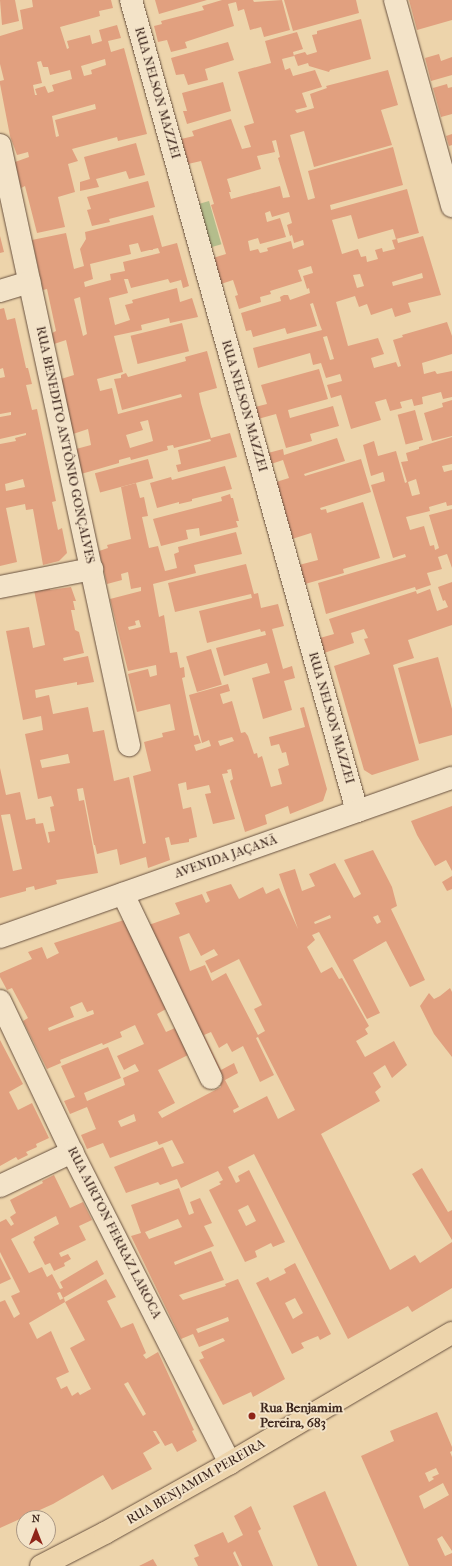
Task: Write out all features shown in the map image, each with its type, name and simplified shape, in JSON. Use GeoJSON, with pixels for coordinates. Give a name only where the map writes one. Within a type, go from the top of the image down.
{"type":"FeatureCollection","features":[{"type":"Feature","properties":{"kind":"main road","name":"RUA BENJAMIM PEREIRA"},"geometry":{"type":"LineString","coordinates":[[47,1565],[230,1463],[452,1333]]}},
{"type":"Feature","properties":{"kind":"street","name":"RUA NELSON MAZZEI"},"geometry":{"type":"LineString","coordinates":[[131,0],[357,811]]}},
{"type":"Feature","properties":{"kind":"street"},"geometry":{"type":"LineString","coordinates":[[395,0],[452,206]]}},
{"type":"Feature","properties":{"kind":"street","name":"RUA BENEDITO ANTÔNIO GONÇALVES"},"geometry":{"type":"LineString","coordinates":[[0,145],[129,745]]}},
{"type":"Feature","properties":{"kind":"street"},"geometry":{"type":"LineString","coordinates":[[0,291],[30,282]]}},
{"type":"Feature","properties":{"kind":"street"},"geometry":{"type":"LineString","coordinates":[[0,587],[92,569]]}},
{"type":"Feature","properties":{"kind":"street","name":"AVENIDA JAÇANÃ"},"geometry":{"type":"LineString","coordinates":[[0,937],[452,778]]}},
{"type":"Feature","properties":{"kind":"street"},"geometry":{"type":"LineString","coordinates":[[123,894],[211,1078]]}},
{"type":"Feature","properties":{"kind":"street","name":"RUA AIRTON FERRAZ LAROCA"},"geometry":{"type":"LineString","coordinates":[[0,1001],[72,1152],[230,1463]]}},
{"type":"Feature","properties":{"kind":"street"},"geometry":{"type":"LineString","coordinates":[[0,1186],[72,1152]]}},
{"type":"Feature","properties":{"kind":"green space"},"geometry":{"type":"Polygon","coordinates":[[[209,201],[221,244],[204,249],[192,206],[209,201]]]}},
{"type":"Feature","properties":{"kind":"building"},"geometry":{"type":"Polygon","coordinates":[[[0,0],[15,0],[19,21],[2,25],[0,0]]]}},
{"type":"Feature","properties":{"kind":"building"},"geometry":{"type":"Polygon","coordinates":[[[32,0],[111,0],[113,8],[99,11],[100,16],[60,27],[67,49],[69,48],[67,41],[90,35],[92,44],[102,41],[99,30],[117,25],[121,38],[108,41],[111,52],[124,48],[147,134],[118,141],[117,137],[72,149],[78,161],[68,164],[75,192],[58,197],[65,227],[37,233],[25,186],[21,188],[15,162],[29,157],[28,152],[17,155],[10,136],[0,84],[0,81],[4,80],[0,64],[0,36],[23,29],[20,10],[33,7],[32,0]],[[105,59],[81,66],[84,76],[92,74],[91,70],[106,65],[105,59]],[[41,61],[37,62],[42,83],[33,85],[35,95],[37,95],[35,89],[45,86],[48,93],[54,91],[52,85],[72,79],[70,70],[50,75],[48,67],[43,67],[41,61]],[[95,104],[52,116],[56,137],[59,136],[55,120],[96,109],[95,104]]]}},
{"type":"Feature","properties":{"kind":"building"},"geometry":{"type":"Polygon","coordinates":[[[155,0],[207,0],[159,14],[155,0]]]}},
{"type":"Feature","properties":{"kind":"building"},"geometry":{"type":"Polygon","coordinates":[[[222,0],[253,0],[254,2],[282,0],[290,30],[264,37],[261,27],[250,30],[244,9],[238,11],[236,2],[228,4],[234,26],[185,42],[187,48],[171,52],[167,40],[158,42],[154,26],[162,24],[161,21],[204,10],[202,6],[222,0]]]}},
{"type":"Feature","properties":{"kind":"building"},"geometry":{"type":"Polygon","coordinates":[[[284,0],[356,0],[359,13],[293,31],[284,0]]]}},
{"type":"Feature","properties":{"kind":"building"},"geometry":{"type":"Polygon","coordinates":[[[409,0],[452,0],[452,20],[417,30],[409,0]]]}},
{"type":"Feature","properties":{"kind":"building"},"geometry":{"type":"Polygon","coordinates":[[[361,19],[371,59],[330,70],[329,72],[309,66],[308,63],[298,66],[294,55],[305,52],[307,55],[317,52],[312,35],[317,34],[317,31],[361,19]]]}},
{"type":"Feature","properties":{"kind":"building"},"geometry":{"type":"Polygon","coordinates":[[[297,32],[303,49],[293,52],[294,56],[282,59],[285,70],[290,68],[293,76],[315,70],[322,87],[302,93],[307,107],[295,110],[297,113],[314,108],[310,94],[327,88],[326,86],[388,70],[398,105],[381,110],[392,145],[314,167],[304,131],[290,135],[308,200],[315,198],[308,171],[393,147],[403,185],[330,205],[331,210],[407,189],[419,233],[396,239],[393,229],[358,239],[351,215],[332,220],[342,254],[358,249],[361,257],[366,256],[367,262],[378,259],[375,250],[382,248],[383,252],[395,249],[392,240],[397,239],[398,243],[423,236],[441,295],[408,303],[411,312],[395,317],[392,308],[371,315],[367,304],[359,307],[355,296],[336,302],[348,346],[378,338],[384,354],[371,358],[374,368],[396,362],[398,367],[401,366],[393,340],[403,337],[402,335],[447,322],[452,336],[452,354],[422,363],[424,374],[435,371],[437,374],[452,371],[452,397],[443,399],[441,392],[422,397],[423,404],[414,406],[412,399],[400,402],[402,408],[390,411],[386,399],[375,402],[381,420],[351,429],[341,395],[331,398],[327,385],[342,381],[340,374],[326,378],[321,363],[313,365],[310,353],[258,368],[253,348],[322,330],[313,303],[310,304],[317,326],[287,334],[285,328],[253,337],[251,330],[246,331],[241,313],[281,301],[280,297],[284,295],[288,295],[290,300],[310,293],[309,288],[307,289],[303,276],[313,273],[311,266],[298,270],[302,281],[270,291],[271,294],[260,297],[261,302],[239,309],[235,296],[238,295],[233,280],[221,284],[213,258],[226,254],[211,205],[214,204],[201,161],[188,164],[181,139],[194,136],[192,131],[231,119],[242,149],[251,147],[244,126],[254,123],[238,72],[271,63],[265,41],[297,32]],[[276,140],[272,141],[275,152],[257,156],[261,169],[227,179],[231,192],[229,192],[231,199],[280,186],[283,198],[290,197],[278,158],[280,157],[276,140]],[[270,211],[265,213],[267,222],[280,218],[286,237],[260,244],[258,238],[248,241],[250,251],[258,249],[260,253],[268,251],[267,248],[291,241],[293,249],[304,245],[303,240],[294,243],[292,235],[290,236],[287,225],[292,223],[289,212],[272,217],[270,211]],[[422,273],[392,282],[393,286],[423,278],[422,273]],[[360,274],[353,275],[357,288],[364,286],[360,274]],[[327,336],[323,337],[330,360],[334,359],[327,336]]]}},
{"type":"Feature","properties":{"kind":"building"},"geometry":{"type":"Polygon","coordinates":[[[228,42],[234,60],[205,69],[208,80],[188,85],[184,74],[176,75],[171,58],[228,42]]]}},
{"type":"Feature","properties":{"kind":"building"},"geometry":{"type":"Polygon","coordinates":[[[439,54],[441,61],[452,57],[452,75],[431,81],[425,58],[439,54]]]}},
{"type":"Feature","properties":{"kind":"building"},"geometry":{"type":"Polygon","coordinates":[[[223,82],[231,111],[187,124],[183,111],[187,111],[182,93],[223,82]]]}},
{"type":"Feature","properties":{"kind":"building"},"geometry":{"type":"Polygon","coordinates":[[[447,84],[448,88],[452,87],[452,114],[441,117],[433,88],[447,84]]]}},
{"type":"Feature","properties":{"kind":"building"},"geometry":{"type":"Polygon","coordinates":[[[452,134],[452,145],[449,146],[446,136],[452,134]]]}},
{"type":"Feature","properties":{"kind":"building"},"geometry":{"type":"Polygon","coordinates":[[[136,143],[145,175],[129,179],[126,171],[96,179],[99,187],[80,191],[80,182],[90,179],[84,157],[136,143]]]}},
{"type":"Feature","properties":{"kind":"building"},"geometry":{"type":"Polygon","coordinates":[[[148,181],[155,207],[109,219],[110,222],[92,226],[87,210],[91,209],[87,197],[148,181]]]}},
{"type":"Feature","properties":{"kind":"building"},"geometry":{"type":"Polygon","coordinates":[[[153,215],[162,247],[177,243],[189,286],[183,288],[181,280],[170,283],[168,279],[131,288],[128,279],[124,279],[128,293],[109,298],[115,325],[130,320],[125,305],[133,303],[132,300],[177,288],[180,302],[192,298],[198,317],[170,323],[169,318],[141,325],[142,330],[114,336],[123,372],[97,379],[100,391],[112,388],[118,414],[182,397],[181,394],[122,410],[114,379],[121,378],[121,375],[126,373],[128,377],[186,361],[185,357],[207,351],[217,388],[199,393],[201,403],[211,438],[230,433],[237,457],[178,472],[176,465],[181,464],[178,450],[211,441],[210,439],[174,448],[173,445],[167,446],[168,450],[131,460],[130,457],[119,460],[119,463],[81,474],[76,449],[91,445],[88,429],[73,434],[61,379],[74,375],[66,340],[54,344],[52,333],[56,331],[47,289],[43,290],[32,240],[66,233],[74,269],[84,266],[80,249],[86,239],[85,232],[153,215]],[[138,243],[129,245],[131,254],[90,264],[93,279],[84,282],[85,287],[111,280],[110,274],[125,271],[123,262],[160,253],[158,248],[141,252],[138,243]],[[80,297],[74,299],[83,336],[87,334],[80,297]],[[148,420],[140,422],[143,430],[126,435],[130,448],[153,441],[148,420]]]}},
{"type":"Feature","properties":{"kind":"building"},"geometry":{"type":"Polygon","coordinates":[[[0,236],[4,252],[0,253],[0,236]]]}},
{"type":"Feature","properties":{"kind":"building"},"geometry":{"type":"Polygon","coordinates":[[[4,308],[7,320],[15,318],[26,368],[28,368],[32,384],[26,385],[32,410],[37,409],[56,501],[52,502],[58,530],[62,528],[67,553],[59,561],[43,565],[33,509],[26,510],[25,504],[6,508],[17,562],[0,566],[0,444],[16,441],[15,438],[26,435],[26,433],[0,439],[0,417],[11,415],[11,412],[0,414],[0,378],[5,377],[3,368],[0,369],[0,309],[4,308]],[[23,479],[5,484],[6,491],[25,487],[23,479]]]}},
{"type":"Feature","properties":{"kind":"building"},"geometry":{"type":"Polygon","coordinates":[[[182,323],[189,351],[138,364],[131,336],[182,323]]]}},
{"type":"Feature","properties":{"kind":"building"},"geometry":{"type":"Polygon","coordinates":[[[319,369],[328,399],[288,410],[290,418],[333,406],[339,426],[310,434],[312,441],[286,448],[276,414],[258,419],[255,407],[267,404],[261,385],[319,369]]]}},
{"type":"Feature","properties":{"kind":"building"},"geometry":{"type":"Polygon","coordinates":[[[452,400],[452,436],[432,441],[424,413],[443,407],[442,403],[452,400]]]}},
{"type":"Feature","properties":{"kind":"building"},"geometry":{"type":"Polygon","coordinates":[[[415,410],[423,440],[406,445],[398,415],[415,410]]]}},
{"type":"Feature","properties":{"kind":"building"},"geometry":{"type":"Polygon","coordinates":[[[452,437],[452,464],[442,466],[444,472],[452,470],[452,505],[447,506],[446,502],[429,507],[430,511],[406,517],[410,530],[424,526],[430,546],[434,545],[435,550],[439,548],[429,515],[452,509],[452,568],[447,554],[438,557],[442,569],[427,573],[431,585],[416,590],[415,587],[326,614],[318,583],[406,557],[405,554],[393,558],[371,485],[385,481],[383,472],[371,476],[363,445],[374,441],[378,456],[396,451],[405,483],[407,482],[401,462],[408,461],[406,453],[419,449],[419,447],[452,437]],[[416,479],[408,482],[412,496],[420,494],[416,479]]]}},
{"type":"Feature","properties":{"kind":"building"},"geometry":{"type":"Polygon","coordinates":[[[337,438],[345,461],[304,474],[305,476],[361,459],[371,492],[320,508],[321,510],[326,509],[327,513],[363,502],[380,558],[343,569],[344,573],[305,584],[299,565],[318,560],[311,533],[292,539],[276,482],[289,478],[283,460],[271,464],[268,453],[283,449],[284,455],[337,438]]]}},
{"type":"Feature","properties":{"kind":"building"},"geometry":{"type":"Polygon","coordinates":[[[148,459],[153,478],[100,493],[95,473],[148,459]]]}},
{"type":"Feature","properties":{"kind":"building"},"geometry":{"type":"Polygon","coordinates":[[[225,466],[232,489],[192,499],[192,501],[179,504],[179,502],[157,508],[150,483],[171,477],[172,480],[225,466]]]}},
{"type":"Feature","properties":{"kind":"building"},"geometry":{"type":"Polygon","coordinates":[[[136,483],[140,498],[144,497],[148,516],[142,517],[149,548],[158,546],[165,571],[177,568],[174,554],[179,552],[178,547],[236,532],[242,554],[194,565],[196,573],[153,584],[159,617],[164,615],[170,653],[177,652],[180,668],[184,667],[185,677],[182,678],[194,736],[198,735],[201,743],[194,745],[196,751],[211,746],[209,740],[202,743],[189,695],[228,684],[230,691],[220,694],[223,704],[232,701],[241,733],[245,732],[248,736],[254,754],[257,753],[258,758],[262,756],[271,787],[282,784],[278,769],[289,765],[286,752],[282,753],[279,744],[271,746],[269,737],[305,727],[300,708],[304,707],[327,789],[323,801],[290,814],[288,806],[265,815],[267,824],[245,832],[230,781],[233,779],[231,769],[227,770],[228,773],[222,774],[235,819],[213,824],[205,794],[211,793],[209,785],[187,790],[186,782],[178,784],[183,809],[191,807],[197,837],[189,839],[189,842],[171,845],[169,837],[165,838],[170,860],[148,868],[146,857],[120,865],[117,849],[97,854],[83,788],[77,789],[79,801],[84,800],[98,873],[56,880],[57,884],[35,890],[34,886],[26,888],[26,891],[0,898],[0,768],[6,795],[20,792],[26,820],[35,818],[36,824],[43,823],[48,843],[50,842],[48,832],[55,831],[50,807],[54,806],[51,796],[38,799],[25,734],[43,730],[41,716],[23,720],[6,631],[29,627],[33,648],[45,645],[34,590],[50,587],[50,590],[71,587],[76,601],[73,601],[75,610],[71,610],[75,630],[79,632],[84,653],[63,658],[64,661],[88,656],[94,682],[77,685],[77,682],[35,690],[36,698],[49,695],[53,714],[88,707],[93,732],[104,730],[114,781],[129,777],[143,844],[146,843],[133,776],[151,771],[144,742],[163,737],[162,733],[175,730],[170,704],[137,712],[128,674],[148,669],[150,677],[157,675],[156,665],[128,671],[110,599],[141,591],[141,587],[131,589],[128,572],[121,574],[122,580],[107,584],[99,551],[108,548],[107,545],[131,539],[121,487],[136,483]],[[139,620],[135,621],[136,625],[128,627],[129,630],[141,627],[139,620]],[[232,737],[218,741],[220,746],[234,741],[232,737]],[[68,754],[40,760],[42,768],[70,763],[68,754]],[[10,814],[1,815],[13,871],[22,869],[10,814]]]}},
{"type":"Feature","properties":{"kind":"building"},"geometry":{"type":"Polygon","coordinates":[[[230,494],[231,498],[233,498],[239,521],[236,521],[238,527],[200,536],[199,528],[186,530],[188,539],[161,546],[153,519],[222,501],[221,497],[230,494]]]}},
{"type":"Feature","properties":{"kind":"building"},"geometry":{"type":"Polygon","coordinates":[[[246,564],[254,594],[258,593],[261,608],[278,604],[284,626],[272,629],[283,669],[292,666],[295,678],[284,681],[292,710],[263,719],[252,678],[270,673],[267,663],[224,676],[216,648],[266,635],[265,631],[261,632],[260,629],[207,643],[199,611],[252,598],[251,594],[175,612],[168,583],[246,564]]]}},
{"type":"Feature","properties":{"kind":"building"},"geometry":{"type":"Polygon","coordinates":[[[452,582],[452,625],[408,640],[414,658],[393,665],[419,760],[372,775],[364,770],[334,666],[370,654],[364,639],[368,638],[364,629],[351,633],[354,643],[324,653],[320,638],[334,634],[329,619],[416,591],[417,594],[430,589],[437,611],[448,607],[445,600],[443,601],[438,587],[452,582]]]}},
{"type":"Feature","properties":{"kind":"building"},"geometry":{"type":"Polygon","coordinates":[[[211,649],[222,684],[197,692],[186,657],[211,649]]]}},
{"type":"Feature","properties":{"kind":"building"},"geometry":{"type":"Polygon","coordinates":[[[438,657],[452,709],[452,735],[419,744],[398,668],[438,657]]]}},
{"type":"Feature","properties":{"kind":"building"},"geometry":{"type":"Polygon","coordinates":[[[452,806],[452,871],[446,860],[435,866],[417,835],[411,821],[452,806]]]}},
{"type":"Feature","properties":{"kind":"building"},"geometry":{"type":"Polygon","coordinates":[[[373,850],[392,887],[397,906],[391,909],[425,980],[410,987],[386,941],[353,960],[380,1013],[367,1019],[319,932],[312,935],[315,940],[307,947],[321,973],[332,967],[339,979],[342,978],[369,1026],[365,1029],[368,1034],[356,1041],[365,1057],[394,1041],[407,1065],[392,1078],[385,1065],[373,1073],[381,1087],[375,1092],[380,1101],[321,1134],[390,1270],[415,1255],[420,1263],[452,1242],[452,1288],[412,1312],[408,1306],[348,1339],[254,1154],[228,1167],[236,1183],[240,1181],[238,1176],[249,1170],[285,1242],[273,1247],[271,1243],[255,1251],[257,1257],[245,1262],[209,1190],[221,1184],[219,1182],[223,1180],[218,1171],[181,1188],[177,1179],[160,1185],[158,1182],[126,1193],[114,1167],[163,1147],[172,1167],[184,1163],[172,1140],[159,1145],[157,1141],[110,1158],[103,1143],[87,1149],[81,1135],[96,1129],[87,1107],[70,1114],[64,1101],[75,1097],[61,1066],[108,1047],[121,1078],[84,1093],[87,1101],[125,1085],[123,1078],[139,1071],[135,1064],[124,1070],[117,1056],[144,1044],[135,1025],[120,1032],[122,1037],[103,1045],[102,1043],[60,1060],[61,1063],[47,1069],[23,1021],[28,1018],[12,988],[7,990],[0,977],[0,973],[32,959],[28,952],[42,947],[47,959],[59,953],[54,943],[124,920],[166,1009],[157,1014],[166,1032],[175,1028],[188,1055],[158,1070],[175,1103],[158,1112],[162,1118],[221,1087],[143,927],[180,914],[175,903],[202,894],[206,903],[210,901],[206,892],[231,884],[239,899],[263,887],[266,894],[279,888],[298,929],[279,874],[295,869],[302,891],[315,886],[309,874],[335,863],[354,898],[361,894],[344,860],[373,850]],[[330,915],[314,922],[315,924],[331,918],[330,915]],[[378,915],[373,917],[377,924],[381,922],[378,915]],[[189,933],[179,937],[190,971],[205,965],[212,981],[226,973],[258,1035],[265,1031],[254,1009],[262,1005],[239,959],[211,973],[205,961],[218,955],[214,949],[201,956],[189,933]],[[82,1002],[70,1007],[74,1017],[48,1028],[49,1031],[94,1014],[93,1010],[87,1012],[82,1002]],[[211,1032],[204,1035],[221,1070],[234,1063],[238,1073],[225,1080],[239,1107],[233,1110],[234,1113],[267,1096],[278,1119],[295,1110],[258,1037],[256,1038],[274,1075],[260,1082],[243,1046],[232,1052],[227,1043],[219,1048],[211,1032]],[[134,1114],[118,1121],[121,1127],[136,1121],[134,1114]],[[248,1205],[238,1210],[246,1226],[256,1221],[248,1205]]]}},
{"type":"Feature","properties":{"kind":"building"},"geometry":{"type":"Polygon","coordinates":[[[452,876],[452,889],[447,891],[442,882],[452,876]]]}},
{"type":"Feature","properties":{"kind":"building"},"geometry":{"type":"Polygon","coordinates":[[[450,988],[452,992],[452,1057],[434,1034],[420,1006],[429,993],[434,999],[450,988]]]}},
{"type":"Feature","properties":{"kind":"building"},"geometry":{"type":"Polygon","coordinates":[[[0,1040],[23,1084],[9,1092],[18,1110],[32,1103],[49,1138],[36,1144],[37,1147],[26,1152],[28,1155],[18,1160],[16,1157],[0,1166],[0,1040]]]}},
{"type":"Feature","properties":{"kind":"building"},"geometry":{"type":"Polygon","coordinates":[[[422,1168],[448,1212],[452,1210],[452,1240],[412,1174],[422,1168]]]}},
{"type":"Feature","properties":{"kind":"building"},"geometry":{"type":"Polygon","coordinates":[[[54,1175],[70,1208],[83,1202],[92,1220],[79,1226],[86,1240],[59,1253],[61,1257],[68,1254],[71,1259],[64,1263],[65,1266],[54,1271],[50,1263],[45,1265],[33,1242],[35,1240],[34,1237],[59,1224],[56,1216],[11,1239],[29,1273],[42,1267],[47,1277],[52,1274],[60,1289],[63,1288],[60,1282],[97,1260],[104,1274],[63,1298],[60,1292],[57,1293],[60,1300],[64,1298],[65,1302],[106,1279],[116,1297],[107,1301],[121,1328],[133,1323],[146,1353],[143,1355],[146,1359],[158,1352],[194,1430],[192,1431],[197,1441],[177,1452],[172,1443],[165,1446],[156,1431],[153,1431],[160,1443],[143,1453],[152,1469],[112,1490],[103,1475],[40,1510],[16,1510],[16,1521],[0,1528],[0,1302],[5,1300],[14,1318],[20,1314],[11,1296],[20,1292],[0,1252],[0,1222],[6,1219],[11,1226],[14,1224],[10,1217],[16,1213],[10,1200],[43,1183],[42,1181],[54,1175]],[[65,1302],[29,1323],[37,1339],[51,1331],[69,1372],[56,1378],[61,1389],[67,1386],[72,1396],[78,1392],[80,1395],[91,1389],[70,1348],[85,1340],[65,1302]],[[128,1382],[124,1384],[143,1416],[146,1414],[128,1382]]]}},
{"type":"Feature","properties":{"kind":"building"},"geometry":{"type":"Polygon","coordinates":[[[179,1188],[189,1215],[194,1213],[190,1202],[200,1198],[212,1223],[204,1226],[214,1246],[174,1262],[175,1265],[211,1251],[224,1280],[179,1295],[183,1300],[226,1286],[225,1284],[238,1279],[285,1379],[253,1397],[251,1392],[223,1405],[199,1360],[204,1358],[201,1352],[225,1341],[223,1338],[199,1347],[193,1334],[181,1339],[131,1236],[141,1233],[131,1205],[179,1188]],[[178,1219],[145,1232],[149,1239],[182,1227],[178,1219]],[[228,1317],[196,1329],[198,1333],[229,1321],[228,1317]]]}},
{"type":"Feature","properties":{"kind":"building"},"geometry":{"type":"Polygon","coordinates":[[[0,1257],[11,1279],[0,1284],[0,1257]]]}},
{"type":"Feature","properties":{"kind":"building"},"geometry":{"type":"Polygon","coordinates":[[[295,1263],[331,1334],[320,1340],[318,1336],[301,1343],[304,1348],[292,1354],[256,1283],[268,1277],[270,1281],[286,1273],[284,1269],[295,1263]],[[295,1298],[285,1303],[293,1319],[303,1313],[295,1298]]]}},
{"type":"Feature","properties":{"kind":"building"},"geometry":{"type":"Polygon","coordinates":[[[437,1412],[452,1447],[452,1451],[450,1452],[452,1457],[452,1551],[442,1536],[437,1539],[445,1556],[452,1553],[452,1566],[409,1566],[361,1456],[394,1441],[390,1431],[437,1412]],[[436,1468],[425,1473],[429,1482],[434,1479],[432,1477],[439,1474],[436,1468]],[[443,1483],[419,1496],[424,1509],[449,1495],[443,1483]]]}},
{"type":"Feature","properties":{"kind":"building"},"geometry":{"type":"Polygon","coordinates":[[[325,1491],[357,1566],[318,1566],[293,1506],[325,1491]]]}},
{"type":"Feature","properties":{"kind":"building"},"geometry":{"type":"Polygon","coordinates":[[[251,1506],[261,1529],[258,1531],[273,1566],[242,1566],[235,1551],[233,1553],[239,1566],[198,1566],[194,1558],[199,1556],[194,1545],[223,1532],[228,1543],[243,1535],[234,1516],[251,1506]]]}},
{"type":"Feature","properties":{"kind":"building"},"geometry":{"type":"Polygon","coordinates":[[[153,1559],[157,1566],[139,1566],[153,1559]]]}},
{"type":"Feature","properties":{"kind":"place","name":"Rua Benjamim Pereira, 683"},"geometry":{"type":"Point","coordinates":[252,1416]}}]}
